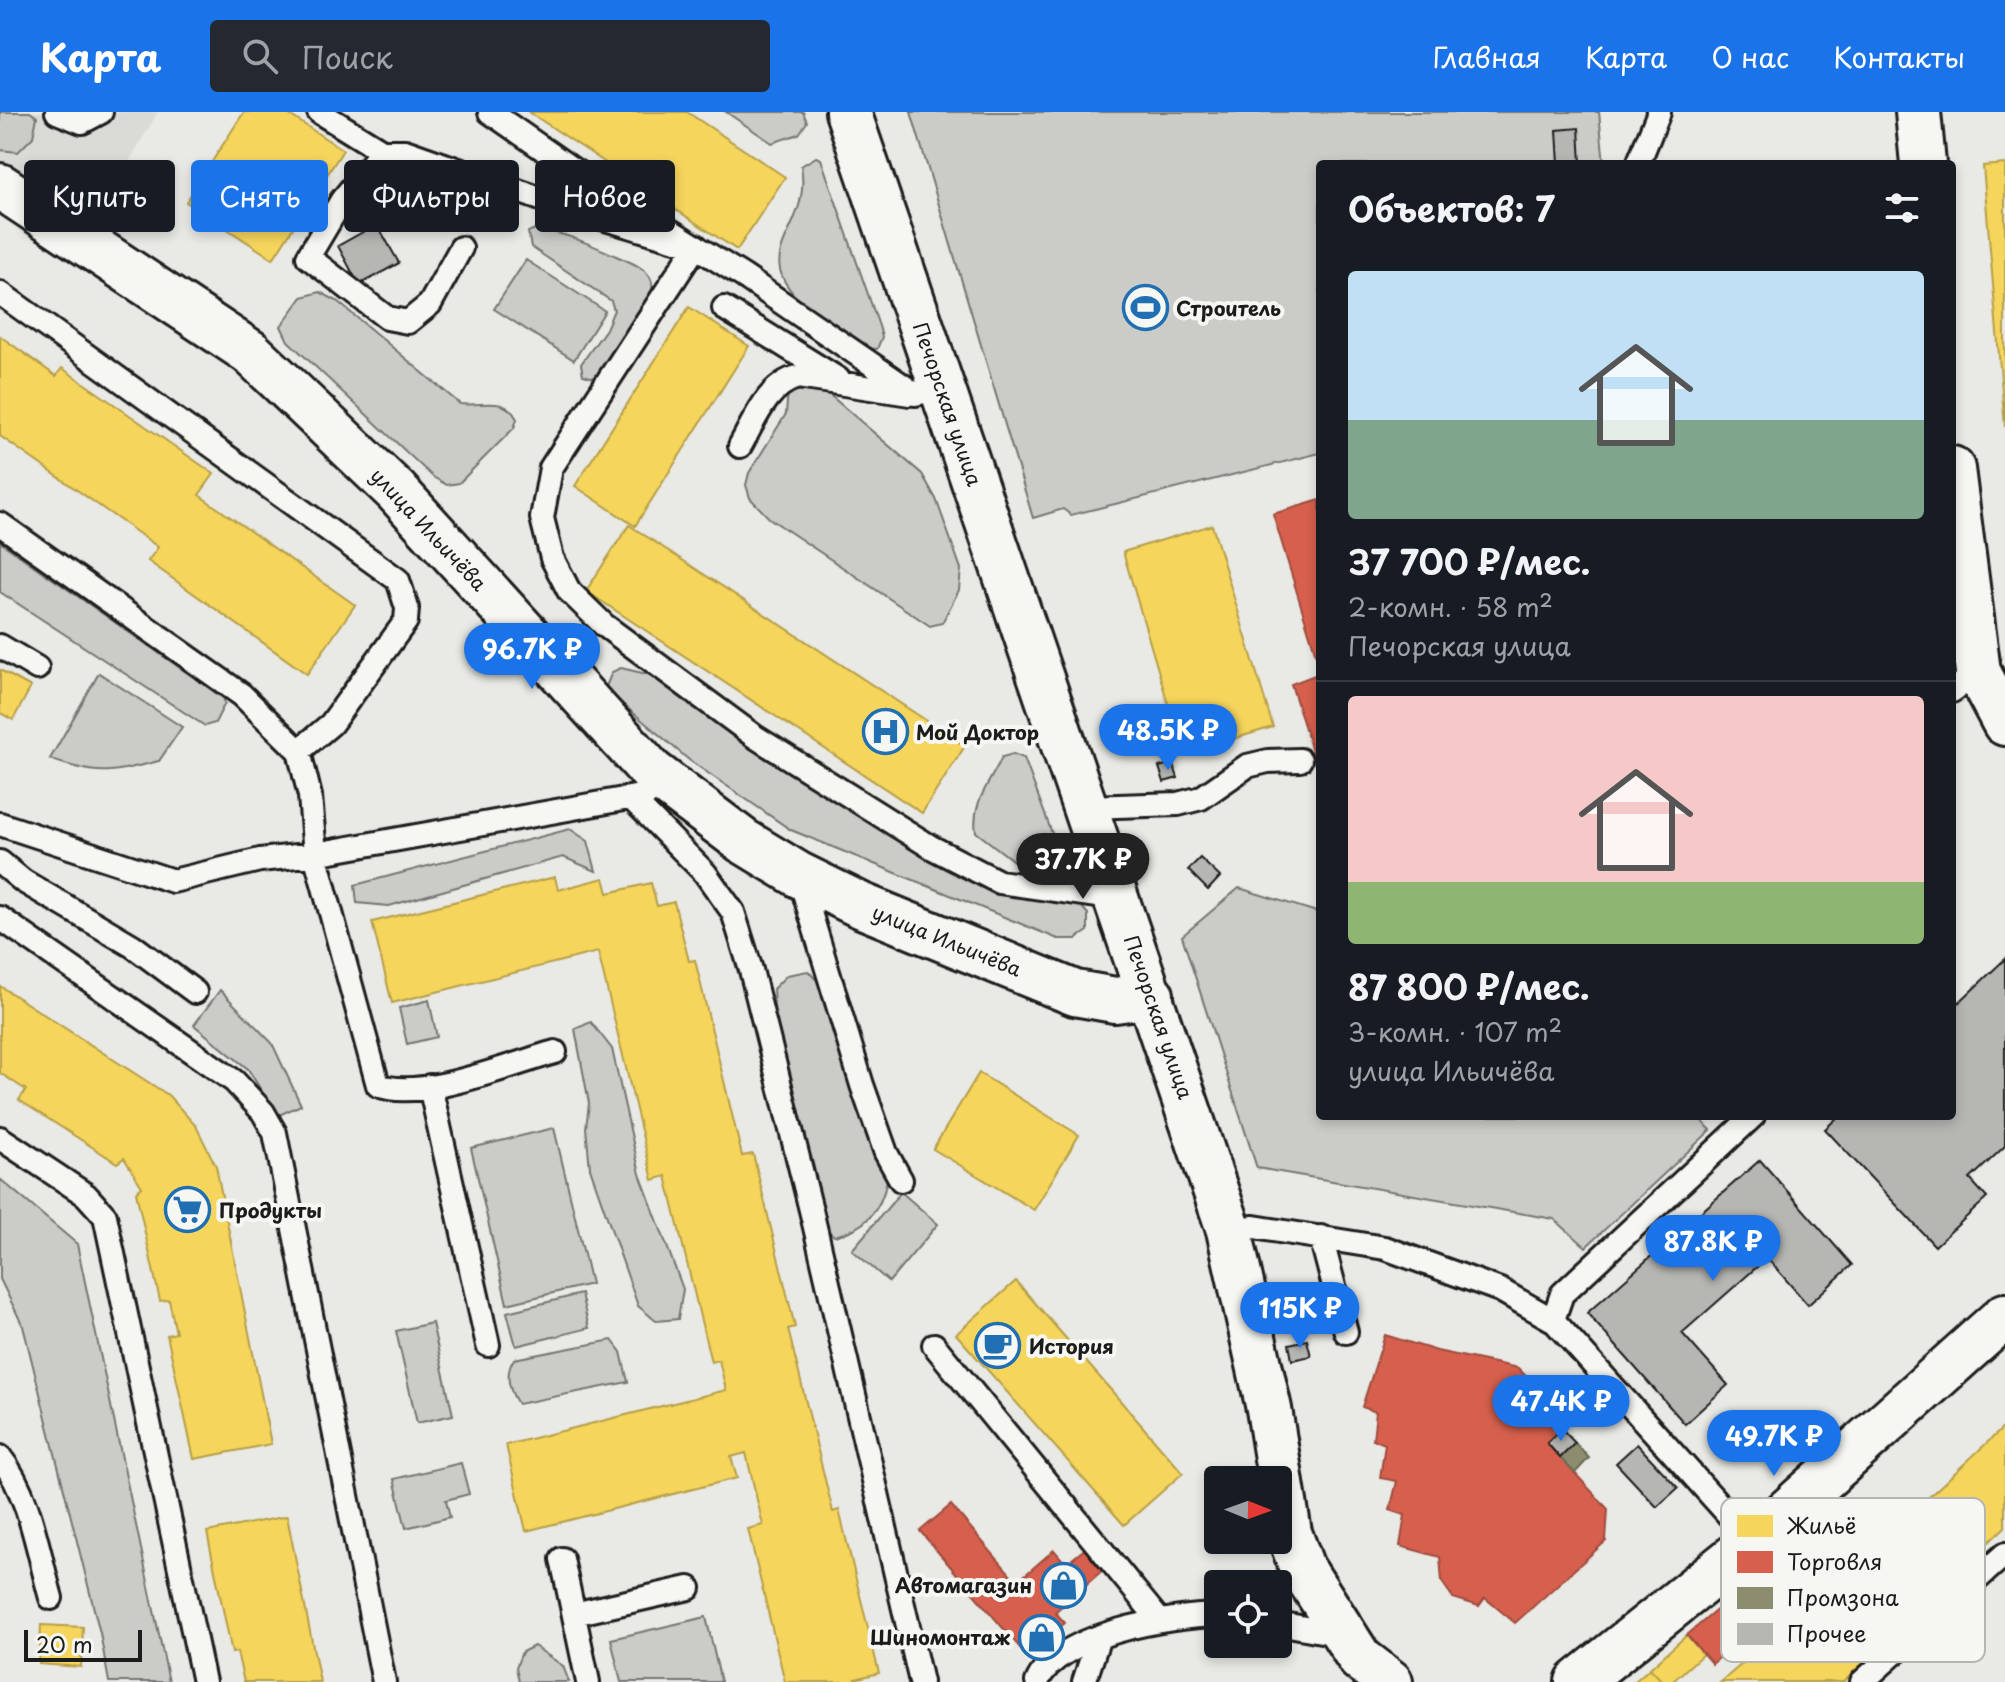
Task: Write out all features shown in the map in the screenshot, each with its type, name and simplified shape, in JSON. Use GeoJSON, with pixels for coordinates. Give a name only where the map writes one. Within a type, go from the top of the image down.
{"type":"FeatureCollection","features":[{"type":"Feature","properties":{"kind":"street","name":"Печорская улица"},"geometry":{"type":"LineString","coordinates":[[848,112],[929,391],[1087,807],[1229,1230],[1269,1409],[1289,1533],[1302,1568],[1367,1664]]}},
{"type":"Feature","properties":{"kind":"street"},"geometry":{"type":"LineString","coordinates":[[1918,112],[1923,160]]}},
{"type":"Feature","properties":{"kind":"street","name":"улица Ильичёва"},"geometry":{"type":"LineString","coordinates":[[0,186],[250,352],[396,491],[651,794],[860,905],[1075,993],[1115,1000],[1151,995]]}},
{"type":"Feature","properties":{"kind":"street"},"geometry":{"type":"LineString","coordinates":[[1956,534],[1965,681],[2004,719]]}},
{"type":"Feature","properties":{"kind":"street"},"geometry":{"type":"LineString","coordinates":[[1802,1498],[2005,1316]]}},
{"type":"Feature","properties":{"kind":"street"},"geometry":{"type":"LineString","coordinates":[[1578,1682],[1721,1568]]}},
{"type":"Feature","properties":{"kind":"lane"},"geometry":{"type":"LineString","coordinates":[[57,112],[82,122],[101,112]]}},
{"type":"Feature","properties":{"kind":"lane"},"geometry":{"type":"LineString","coordinates":[[319,112],[382,151],[405,151],[552,203],[696,246]]}},
{"type":"Feature","properties":{"kind":"lane"},"geometry":{"type":"LineString","coordinates":[[490,112],[572,169],[929,391]]}},
{"type":"Feature","properties":{"kind":"lane"},"geometry":{"type":"LineString","coordinates":[[1640,160],[1659,112]]}},
{"type":"Feature","properties":{"kind":"lane"},"geometry":{"type":"LineString","coordinates":[[382,151],[335,211],[308,257],[313,264],[387,318],[408,322],[430,304],[461,248]]}},
{"type":"Feature","properties":{"kind":"lane"},"geometry":{"type":"LineString","coordinates":[[696,246],[551,468],[542,518],[552,558],[569,591],[604,625],[754,736],[931,847],[999,882],[1118,899]]}},
{"type":"Feature","properties":{"kind":"lane"},"geometry":{"type":"LineString","coordinates":[[0,293],[398,580],[407,608],[406,621],[331,724],[299,751]]}},
{"type":"Feature","properties":{"kind":"lane"},"geometry":{"type":"LineString","coordinates":[[724,308],[850,386]]}},
{"type":"Feature","properties":{"kind":"lane"},"geometry":{"type":"LineString","coordinates":[[740,446],[775,387],[786,380],[798,377],[850,386],[929,391]]}},
{"type":"Feature","properties":{"kind":"lane"},"geometry":{"type":"LineString","coordinates":[[0,524],[242,695],[299,751],[310,796],[315,854],[378,1085],[392,1091],[430,1086],[555,1052]]}},
{"type":"Feature","properties":{"kind":"lane"},"geometry":{"type":"LineString","coordinates":[[0,646],[37,668]]}},
{"type":"Feature","properties":{"kind":"lane"},"geometry":{"type":"LineString","coordinates":[[1087,807],[1178,804],[1201,798],[1247,766],[1268,761],[1300,760]]}},
{"type":"Feature","properties":{"kind":"lane"},"geometry":{"type":"LineString","coordinates":[[0,824],[173,881],[260,860],[315,854],[651,794],[733,912],[738,927],[811,1210],[921,1682]]}},
{"type":"Feature","properties":{"kind":"lane"},"geometry":{"type":"LineString","coordinates":[[0,862],[23,881],[133,946],[195,992]]}},
{"type":"Feature","properties":{"kind":"lane"},"geometry":{"type":"LineString","coordinates":[[799,875],[862,1085],[886,1153],[901,1180]]}},
{"type":"Feature","properties":{"kind":"lane"},"geometry":{"type":"LineString","coordinates":[[0,918],[234,1081],[263,1112],[275,1133],[384,1682]]}},
{"type":"Feature","properties":{"kind":"lane"},"geometry":{"type":"LineString","coordinates":[[430,1086],[488,1345]]}},
{"type":"Feature","properties":{"kind":"lane"},"geometry":{"type":"LineString","coordinates":[[1553,1320],[1562,1294],[1749,1120]]}},
{"type":"Feature","properties":{"kind":"lane"},"geometry":{"type":"LineString","coordinates":[[0,1138],[86,1195],[105,1216],[204,1682]]}},
{"type":"Feature","properties":{"kind":"lane"},"geometry":{"type":"LineString","coordinates":[[1229,1230],[1254,1227],[1385,1248],[1451,1269],[1500,1290],[1553,1320],[1721,1506]]}},
{"type":"Feature","properties":{"kind":"lane"},"geometry":{"type":"LineString","coordinates":[[1321,1237],[1346,1332]]}},
{"type":"Feature","properties":{"kind":"lane"},"geometry":{"type":"LineString","coordinates":[[934,1345],[1159,1620]]}},
{"type":"Feature","properties":{"kind":"lane"},"geometry":{"type":"LineString","coordinates":[[0,1457],[9,1468],[25,1507],[51,1598]]}},
{"type":"Feature","properties":{"kind":"lane"},"geometry":{"type":"LineString","coordinates":[[1985,1572],[2005,1554]]}},
{"type":"Feature","properties":{"kind":"lane"},"geometry":{"type":"LineString","coordinates":[[562,1559],[588,1682]]}},
{"type":"Feature","properties":{"kind":"lane"},"geometry":{"type":"LineString","coordinates":[[574,1614],[689,1588]]}},
{"type":"Feature","properties":{"kind":"lane"},"geometry":{"type":"LineString","coordinates":[[1037,1682],[1056,1656],[1159,1620],[1204,1616]]}},
{"type":"Feature","properties":{"kind":"lane"},"geometry":{"type":"LineString","coordinates":[[1292,1629],[1367,1664]]}},
{"type":"Feature","properties":{"kind":"lane"},"geometry":{"type":"LineString","coordinates":[[1084,1682],[1098,1640]]}},
{"type":"Feature","properties":{"kind":"lane"},"geometry":{"type":"LineString","coordinates":[[1862,1682],[1884,1662]]}},
{"type":"Feature","properties":{"kind":"shaded area"},"geometry":{"type":"Polygon","coordinates":[[[0,112],[158,112],[130,160],[24,160],[24,176],[0,162],[0,112]]]}},
{"type":"Feature","properties":{"kind":"shaded area"},"geometry":{"type":"Polygon","coordinates":[[[0,112],[30,112],[37,117],[33,137],[18,152],[0,150],[0,112]]]}},
{"type":"Feature","properties":{"kind":"shaded area"},"geometry":{"type":"Polygon","coordinates":[[[726,112],[803,112],[807,122],[799,134],[772,143],[726,112]]]}},
{"type":"Feature","properties":{"kind":"shaded area","name":"Строитель"},"geometry":{"type":"Polygon","coordinates":[[[911,112],[1599,112],[1604,160],[1316,160],[1316,454],[1071,515],[1063,509],[1033,518],[911,112]]]}},
{"type":"Feature","properties":{"kind":"shaded area"},"geometry":{"type":"Polygon","coordinates":[[[816,157],[821,159],[879,326],[882,337],[877,349],[855,343],[824,321],[797,298],[783,278],[779,262],[802,191],[801,166],[816,157]]]}},
{"type":"Feature","properties":{"kind":"shaded area"},"geometry":{"type":"Polygon","coordinates":[[[535,229],[535,232],[565,235],[638,266],[650,277],[650,300],[644,314],[598,379],[583,375],[581,364],[606,329],[614,310],[611,301],[531,247],[528,232],[535,229]]]}},
{"type":"Feature","properties":{"kind":"shaded area"},"geometry":{"type":"Polygon","coordinates":[[[526,260],[605,311],[574,360],[494,309],[526,260]]]}},
{"type":"Feature","properties":{"kind":"shaded area"},"geometry":{"type":"Polygon","coordinates":[[[320,292],[337,301],[460,404],[499,404],[506,407],[517,419],[514,428],[459,483],[447,485],[433,477],[288,341],[281,326],[302,297],[320,292]]]}},
{"type":"Feature","properties":{"kind":"shaded area"},"geometry":{"type":"Polygon","coordinates":[[[797,387],[824,390],[922,474],[936,499],[961,569],[959,590],[942,623],[930,626],[769,518],[750,498],[746,485],[749,473],[786,414],[788,390],[797,387]]]}},
{"type":"Feature","properties":{"kind":"shaded area"},"geometry":{"type":"Polygon","coordinates":[[[0,542],[223,698],[225,703],[215,723],[205,726],[0,592],[0,542]]]}},
{"type":"Feature","properties":{"kind":"shaded area"},"geometry":{"type":"Polygon","coordinates":[[[621,668],[651,675],[670,685],[994,888],[1027,897],[1079,904],[1088,914],[1088,931],[1076,939],[1058,939],[791,830],[689,760],[605,689],[612,672],[621,668]]]}},
{"type":"Feature","properties":{"kind":"shaded area"},"geometry":{"type":"Polygon","coordinates":[[[99,673],[182,727],[159,761],[93,771],[50,759],[99,673]]]}},
{"type":"Feature","properties":{"kind":"shaded area"},"geometry":{"type":"Polygon","coordinates":[[[1013,754],[1024,758],[1056,844],[1056,866],[1043,873],[1015,862],[976,832],[976,812],[983,793],[1002,757],[1013,754]]]}},
{"type":"Feature","properties":{"kind":"shaded area"},"geometry":{"type":"Polygon","coordinates":[[[570,829],[588,841],[596,871],[563,857],[389,906],[357,903],[355,885],[570,829]]]}},
{"type":"Feature","properties":{"kind":"shaded area"},"geometry":{"type":"Polygon","coordinates":[[[1239,888],[1316,912],[1316,1120],[1701,1120],[1711,1130],[1586,1247],[1554,1219],[1257,1168],[1182,936],[1239,888]]]}},
{"type":"Feature","properties":{"kind":"shaded area"},"geometry":{"type":"Polygon","coordinates":[[[808,971],[824,988],[887,1180],[881,1201],[870,1217],[855,1229],[834,1236],[823,1226],[775,1021],[773,989],[787,975],[808,971]]]}},
{"type":"Feature","properties":{"kind":"shaded area"},"geometry":{"type":"Polygon","coordinates":[[[220,990],[272,1043],[301,1105],[277,1116],[248,1069],[194,1025],[220,990]]]}},
{"type":"Feature","properties":{"kind":"shaded area"},"geometry":{"type":"Polygon","coordinates":[[[429,1000],[437,1037],[407,1044],[399,1008],[429,1000]]]}},
{"type":"Feature","properties":{"kind":"shaded area"},"geometry":{"type":"Polygon","coordinates":[[[591,1022],[612,1049],[640,1174],[683,1289],[678,1319],[656,1321],[638,1306],[590,1168],[586,1128],[589,1103],[575,1029],[591,1022]]]}},
{"type":"Feature","properties":{"kind":"shaded area"},"geometry":{"type":"Polygon","coordinates":[[[554,1128],[591,1284],[507,1304],[471,1148],[554,1128]]]}},
{"type":"Feature","properties":{"kind":"shaded area"},"geometry":{"type":"Polygon","coordinates":[[[0,1179],[77,1244],[169,1682],[109,1682],[100,1633],[23,1326],[0,1279],[0,1179]]]}},
{"type":"Feature","properties":{"kind":"shaded area"},"geometry":{"type":"Polygon","coordinates":[[[901,1192],[938,1224],[889,1282],[852,1250],[901,1192]]]}},
{"type":"Feature","properties":{"kind":"shaded area"},"geometry":{"type":"Polygon","coordinates":[[[581,1294],[589,1328],[516,1346],[507,1312],[581,1294]]]}},
{"type":"Feature","properties":{"kind":"shaded area"},"geometry":{"type":"Polygon","coordinates":[[[432,1323],[453,1415],[417,1423],[396,1331],[432,1323]]]}},
{"type":"Feature","properties":{"kind":"shaded area"},"geometry":{"type":"Polygon","coordinates":[[[612,1340],[621,1352],[628,1382],[518,1404],[509,1382],[509,1370],[514,1359],[612,1340]]]}},
{"type":"Feature","properties":{"kind":"shaded area"},"geometry":{"type":"Polygon","coordinates":[[[461,1463],[469,1494],[446,1500],[450,1517],[406,1528],[394,1479],[461,1463]]]}},
{"type":"Feature","properties":{"kind":"shaded area"},"geometry":{"type":"Polygon","coordinates":[[[706,1617],[721,1682],[621,1682],[611,1639],[706,1617]]]}},
{"type":"Feature","properties":{"kind":"shaded area"},"geometry":{"type":"Polygon","coordinates":[[[534,1646],[563,1666],[569,1682],[519,1682],[516,1667],[522,1652],[534,1646]]]}},
{"type":"Feature","properties":{"kind":"building: Жильё"},"geometry":{"type":"Polygon","coordinates":[[[244,112],[285,112],[343,150],[328,173],[328,160],[213,160],[244,112]]]}},
{"type":"Feature","properties":{"kind":"building: Жильё"},"geometry":{"type":"Polygon","coordinates":[[[529,112],[687,112],[785,177],[737,250],[675,209],[675,160],[601,160],[529,112]]]}},
{"type":"Feature","properties":{"kind":"building: Жильё"},"geometry":{"type":"Polygon","coordinates":[[[2005,164],[2005,427],[1983,166],[2005,164]]]}},
{"type":"Feature","properties":{"kind":"building: Жильё"},"geometry":{"type":"Polygon","coordinates":[[[232,232],[290,232],[273,259],[232,232]]]}},
{"type":"Feature","properties":{"kind":"building: Жильё"},"geometry":{"type":"Polygon","coordinates":[[[689,307],[749,346],[635,526],[575,486],[689,307]]]}},
{"type":"Feature","properties":{"kind":"building: Жильё"},"geometry":{"type":"Polygon","coordinates":[[[0,336],[56,376],[62,368],[214,474],[199,495],[355,605],[307,674],[148,561],[158,547],[0,436],[0,336]]]}},
{"type":"Feature","properties":{"kind":"building: Жильё"},"geometry":{"type":"Polygon","coordinates":[[[629,525],[965,746],[922,813],[586,591],[629,525]]]}},
{"type":"Feature","properties":{"kind":"building: Жильё"},"geometry":{"type":"Polygon","coordinates":[[[1212,525],[1273,727],[1183,754],[1123,552],[1212,525]]]}},
{"type":"Feature","properties":{"kind":"building: Жильё"},"geometry":{"type":"Polygon","coordinates":[[[0,670],[31,687],[13,720],[0,713],[0,670]]]}},
{"type":"Feature","properties":{"kind":"building: Жильё"},"geometry":{"type":"Polygon","coordinates":[[[555,877],[558,890],[604,878],[608,893],[651,883],[657,906],[674,902],[689,961],[695,960],[742,1156],[753,1154],[795,1327],[788,1329],[833,1512],[839,1510],[879,1673],[855,1679],[856,1682],[785,1682],[748,1529],[763,1525],[746,1453],[731,1457],[737,1478],[526,1531],[506,1445],[726,1390],[719,1360],[711,1362],[666,1176],[653,1180],[598,952],[392,1003],[372,922],[555,877]]]}},
{"type":"Feature","properties":{"kind":"building: Жильё"},"geometry":{"type":"Polygon","coordinates":[[[0,986],[168,1095],[196,1126],[216,1166],[271,1444],[194,1459],[167,1335],[176,1333],[169,1300],[160,1301],[136,1192],[142,1187],[124,1158],[117,1163],[19,1100],[26,1090],[0,1073],[0,986]]]}},
{"type":"Feature","properties":{"kind":"building: Жильё"},"geometry":{"type":"Polygon","coordinates":[[[979,1073],[1079,1135],[1034,1210],[933,1149],[979,1073]]]}},
{"type":"Feature","properties":{"kind":"building: Жильё"},"geometry":{"type":"Polygon","coordinates":[[[1016,1281],[1183,1473],[1124,1525],[956,1334],[1016,1281]]]}},
{"type":"Feature","properties":{"kind":"building: Жильё"},"geometry":{"type":"Polygon","coordinates":[[[2005,1426],[2005,1527],[1985,1546],[1985,1498],[1928,1498],[2005,1426]]]}},
{"type":"Feature","properties":{"kind":"building: Жильё"},"geometry":{"type":"Polygon","coordinates":[[[287,1516],[320,1682],[244,1682],[237,1652],[232,1653],[207,1532],[287,1516]]]}},
{"type":"Feature","properties":{"kind":"building: Жильё"},"geometry":{"type":"Polygon","coordinates":[[[41,1625],[83,1627],[81,1667],[39,1664],[41,1625]]]}},
{"type":"Feature","properties":{"kind":"building: Жильё"},"geometry":{"type":"Polygon","coordinates":[[[1687,1635],[1703,1654],[1672,1682],[1663,1682],[1650,1668],[1687,1635]]]}},
{"type":"Feature","properties":{"kind":"building: Жильё"},"geometry":{"type":"Polygon","coordinates":[[[1744,1662],[1866,1662],[1843,1682],[1721,1682],[1744,1662]]]}},
{"type":"Feature","properties":{"kind":"building: Жильё"},"geometry":{"type":"Polygon","coordinates":[[[1650,1668],[1663,1682],[1634,1682],[1650,1668]]]}},
{"type":"Feature","properties":{"kind":"building: Торговля"},"geometry":{"type":"Polygon","coordinates":[[[1316,501],[1316,655],[1273,514],[1316,501]]]}},
{"type":"Feature","properties":{"kind":"building: Торговля"},"geometry":{"type":"Polygon","coordinates":[[[1316,675],[1316,764],[1291,684],[1316,675]]]}},
{"type":"Feature","properties":{"kind":"building: Торговля"},"geometry":{"type":"Polygon","coordinates":[[[1385,1335],[1437,1351],[1518,1368],[1569,1421],[1547,1443],[1608,1509],[1606,1541],[1515,1623],[1485,1598],[1479,1606],[1453,1598],[1442,1582],[1440,1557],[1400,1546],[1405,1515],[1390,1510],[1397,1481],[1380,1478],[1385,1444],[1373,1439],[1376,1412],[1362,1407],[1385,1335]]]}},
{"type":"Feature","properties":{"kind":"building: Торговля"},"geometry":{"type":"Polygon","coordinates":[[[951,1505],[1017,1582],[1054,1550],[1066,1564],[1086,1548],[1104,1569],[1055,1612],[1065,1623],[1027,1656],[920,1531],[951,1505]]]}},
{"type":"Feature","properties":{"kind":"building: Торговля"},"geometry":{"type":"Polygon","coordinates":[[[1721,1606],[1721,1656],[1712,1664],[1687,1635],[1721,1606]]]}},
{"type":"Feature","properties":{"kind":"building: Промзона"},"geometry":{"type":"Polygon","coordinates":[[[1575,1443],[1589,1458],[1575,1473],[1560,1458],[1575,1443]]]}},
{"type":"Feature","properties":{"kind":"building: Прочее"},"geometry":{"type":"Polygon","coordinates":[[[1579,128],[1581,160],[1559,160],[1557,130],[1579,128]]]}},
{"type":"Feature","properties":{"kind":"building: Прочее"},"geometry":{"type":"Polygon","coordinates":[[[363,232],[382,232],[399,263],[359,285],[338,246],[363,232]]]}},
{"type":"Feature","properties":{"kind":"building: Прочее"},"geometry":{"type":"Polygon","coordinates":[[[1173,763],[1178,778],[1164,782],[1159,767],[1173,763]]]}},
{"type":"Feature","properties":{"kind":"building: Прочее"},"geometry":{"type":"Polygon","coordinates":[[[1200,858],[1220,877],[1208,890],[1188,870],[1200,858]]]}},
{"type":"Feature","properties":{"kind":"building: Прочее"},"geometry":{"type":"Polygon","coordinates":[[[2005,959],[2005,1146],[1970,1179],[1987,1198],[1935,1246],[1825,1129],[1835,1120],[1956,1120],[1956,1005],[2005,959]]]}},
{"type":"Feature","properties":{"kind":"building: Прочее"},"geometry":{"type":"Polygon","coordinates":[[[1760,1160],[1852,1265],[1808,1305],[1767,1258],[1682,1333],[1728,1385],[1685,1424],[1587,1313],[1760,1160]]]}},
{"type":"Feature","properties":{"kind":"building: Прочее"},"geometry":{"type":"Polygon","coordinates":[[[1307,1340],[1311,1356],[1292,1360],[1289,1344],[1307,1340]]]}},
{"type":"Feature","properties":{"kind":"building: Прочее"},"geometry":{"type":"Polygon","coordinates":[[[1562,1429],[1575,1443],[1560,1458],[1547,1443],[1562,1429]]]}},
{"type":"Feature","properties":{"kind":"building: Прочее"},"geometry":{"type":"Polygon","coordinates":[[[1637,1444],[1678,1488],[1657,1507],[1616,1463],[1637,1444]]]}},
{"type":"Feature","properties":{"kind":"place","name":"Строитель"},"geometry":{"type":"Point","coordinates":[1145,308]}},
{"type":"Feature","properties":{"kind":"place","name":"Мой Доктор"},"geometry":{"type":"Point","coordinates":[885,732]}},
{"type":"Feature","properties":{"kind":"place","name":"Продукты"},"geometry":{"type":"Point","coordinates":[188,1210]}},
{"type":"Feature","properties":{"kind":"place","name":"История"},"geometry":{"type":"Point","coordinates":[998,1346]}},
{"type":"Feature","properties":{"kind":"place","name":"Автомагазин"},"geometry":{"type":"Point","coordinates":[1063,1585]}},
{"type":"Feature","properties":{"kind":"place","name":"Шиномонтаж"},"geometry":{"type":"Point","coordinates":[1041,1637]}}]}
